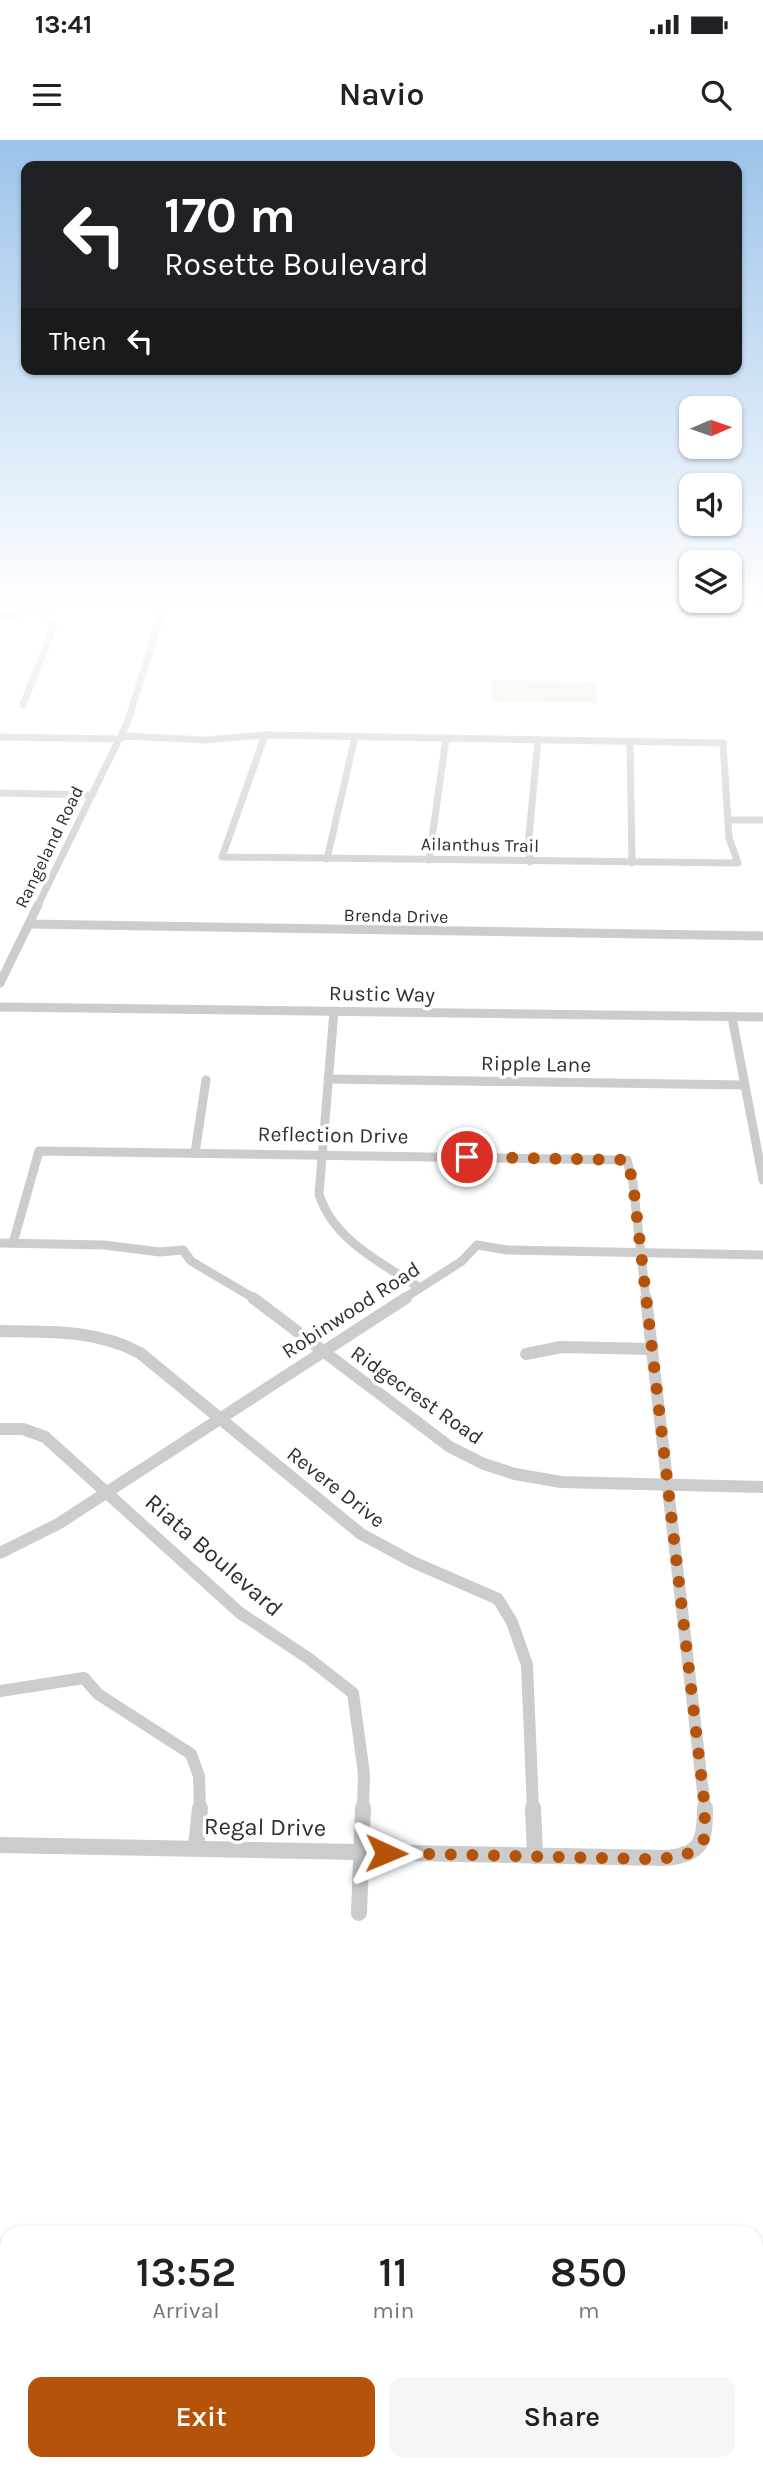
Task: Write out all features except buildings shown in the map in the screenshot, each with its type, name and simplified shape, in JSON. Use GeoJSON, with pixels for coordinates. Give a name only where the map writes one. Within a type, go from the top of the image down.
{"type":"FeatureCollection","features":[{"type":"Feature","properties":{"kind":"street","name":"Rangeland Road"},"geometry":{"type":"LineString","coordinates":[[0,983],[131,713]]}},
{"type":"Feature","properties":{"kind":"street"},"geometry":{"type":"LineString","coordinates":[[0,737],[120,739],[125,736],[204,740],[265,735],[723,743],[729,820],[763,820]]}},
{"type":"Feature","properties":{"kind":"street","name":"Ailanthus Trail"},"geometry":{"type":"LineString","coordinates":[[265,735],[222,857],[737,865],[730,841],[729,820]]}},
{"type":"Feature","properties":{"kind":"street"},"geometry":{"type":"LineString","coordinates":[[327,859],[355,737]]}},
{"type":"Feature","properties":{"kind":"street"},"geometry":{"type":"LineString","coordinates":[[429,860],[429,841],[446,755],[446,738]]}},
{"type":"Feature","properties":{"kind":"street"},"geometry":{"type":"LineString","coordinates":[[530,862],[529,836],[538,740]]}},
{"type":"Feature","properties":{"kind":"street"},"geometry":{"type":"LineString","coordinates":[[630,741],[632,762],[629,839],[632,863]]}},
{"type":"Feature","properties":{"kind":"street"},"geometry":{"type":"LineString","coordinates":[[0,793],[92,795]]}},
{"type":"Feature","properties":{"kind":"street","name":"Brenda Drive"},"geometry":{"type":"LineString","coordinates":[[29,924],[763,936]]}},
{"type":"Feature","properties":{"kind":"street","name":"Rustic Way"},"geometry":{"type":"LineString","coordinates":[[0,1007],[763,1017]]}},
{"type":"Feature","properties":{"kind":"street"},"geometry":{"type":"LineString","coordinates":[[334,1011],[319,1194],[328,1219],[366,1251],[420,1288]]}},
{"type":"Feature","properties":{"kind":"street"},"geometry":{"type":"LineString","coordinates":[[732,1017],[763,1180]]}},
{"type":"Feature","properties":{"kind":"street","name":"Ripple Lane"},"geometry":{"type":"LineString","coordinates":[[328,1079],[744,1085]]}},
{"type":"Feature","properties":{"kind":"street"},"geometry":{"type":"LineString","coordinates":[[195,1153],[206,1080]]}},
{"type":"Feature","properties":{"kind":"street","name":"Reflection Drive"},"geometry":{"type":"LineString","coordinates":[[13,1243],[39,1151],[322,1154],[627,1160],[633,1183],[640,1252]]}},
{"type":"Feature","properties":{"kind":"street","name":"Ridgecrest Road"},"geometry":{"type":"LineString","coordinates":[[0,1243],[122,1246],[160,1252],[183,1250],[191,1261],[240,1288],[450,1447],[484,1464],[515,1474],[547,1480],[763,1487]]}},
{"type":"Feature","properties":{"kind":"street","name":"Robinwood Road"},"geometry":{"type":"LineString","coordinates":[[0,1553],[38,1535],[107,1492],[462,1261],[477,1245],[507,1250],[763,1255]]}},
{"type":"Feature","properties":{"kind":"street"},"geometry":{"type":"LineString","coordinates":[[640,1252],[668,1485]]}},
{"type":"Feature","properties":{"kind":"street","name":"Revere Drive"},"geometry":{"type":"LineString","coordinates":[[0,1331],[94,1335],[123,1343],[140,1353],[360,1534],[413,1562],[492,1596],[506,1608],[527,1665],[535,1856]]}},
{"type":"Feature","properties":{"kind":"street"},"geometry":{"type":"LineString","coordinates":[[526,1354],[561,1347],[652,1349]]}},
{"type":"Feature","properties":{"kind":"street","name":"Riata Boulevard"},"geometry":{"type":"LineString","coordinates":[[0,1429],[23,1429],[45,1437],[240,1613],[308,1658],[353,1693],[364,1774],[359,1913]]}},
{"type":"Feature","properties":{"kind":"street","name":"Regal Drive"},"geometry":{"type":"LineString","coordinates":[[0,1845],[649,1859],[673,1858],[695,1850],[704,1839],[705,1809],[668,1485]]}},
{"type":"Feature","properties":{"kind":"street"},"geometry":{"type":"LineString","coordinates":[[0,1691],[84,1678],[98,1694],[191,1754],[198,1764],[201,1784],[196,1848]]}},
{"type":"Feature","properties":{"kind":"route"},"geometry":{"type":"LineString","coordinates":[[386,1853],[673,1858],[692,1852],[704,1839],[705,1809],[633,1183],[627,1160],[467,1157]]}}]}
